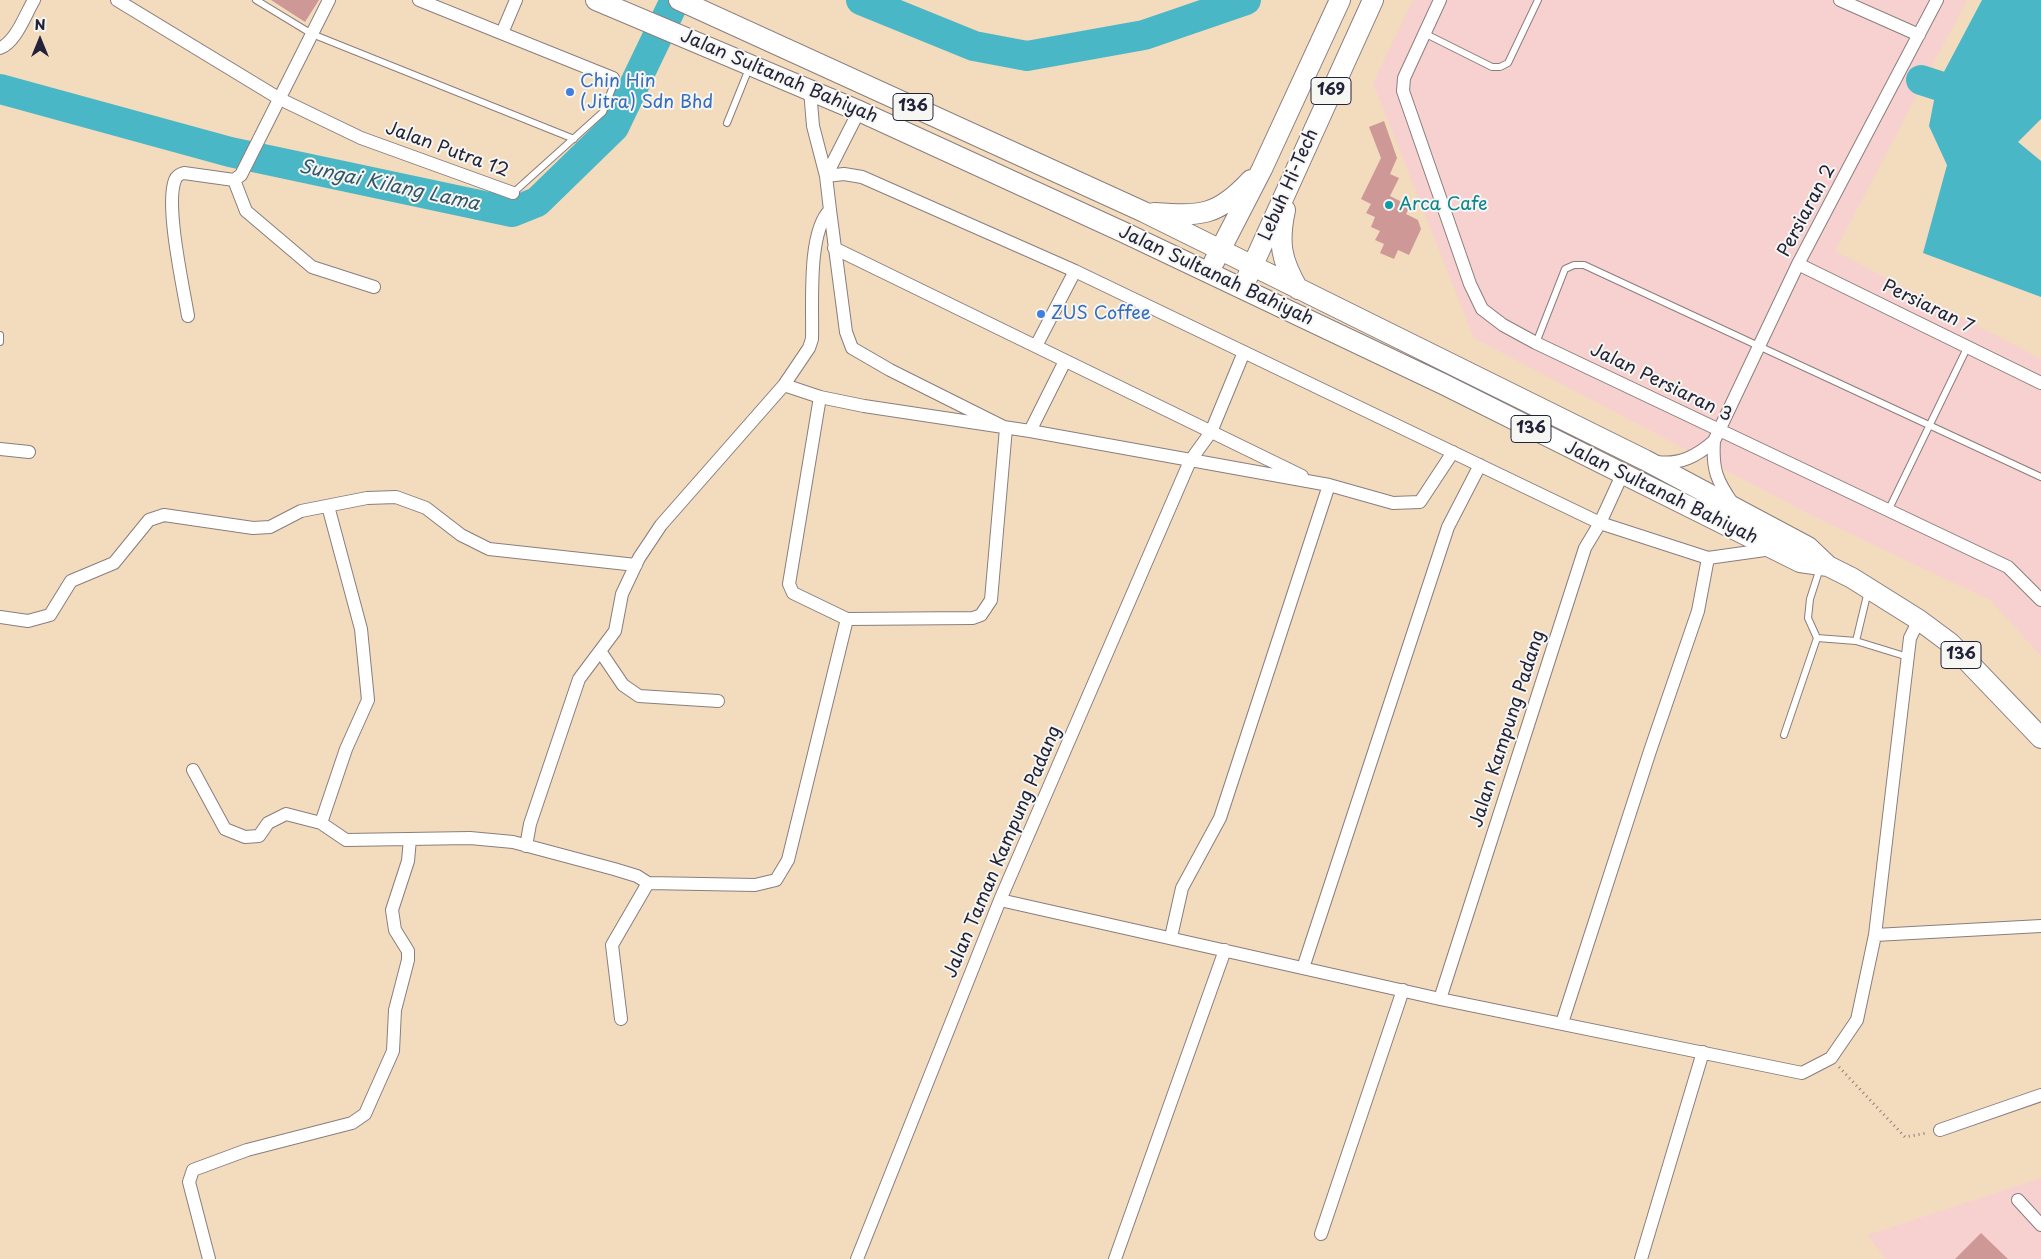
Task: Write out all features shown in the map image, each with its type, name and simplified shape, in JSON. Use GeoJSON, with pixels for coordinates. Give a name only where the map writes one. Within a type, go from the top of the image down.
{"type":"FeatureCollection","features":[{"type":"Feature","properties":{"kind":"main road","name":"Jalan Sultanah Bahiyah"},"geometry":{"type":"LineString","coordinates":[[596,0],[859,111],[1443,384],[1622,475],[1800,562],[1824,566],[1868,588],[1919,620],[1950,643],[2041,738]]}},
{"type":"Feature","properties":{"kind":"main road","name":"Lebuh Hi-Tech"},"geometry":{"type":"LineString","coordinates":[[1209,273],[1262,169],[1340,0]]}},
{"type":"Feature","properties":{"kind":"main road","name":"Lebuh Hi-Tech"},"geometry":{"type":"LineString","coordinates":[[1242,289],[1373,0]]}},
{"type":"Feature","properties":{"kind":"main road","name":"Jalan Sultanah Bahiyah"},"geometry":{"type":"LineString","coordinates":[[681,1],[1144,212],[1645,460],[1808,547],[1824,566]]}},
{"type":"Feature","properties":{"kind":"main road"},"geometry":{"type":"LineString","coordinates":[[1144,212],[1191,216],[1205,214],[1246,186],[1262,169]]}},
{"type":"Feature","properties":{"kind":"main road"},"geometry":{"type":"LineString","coordinates":[[1290,183],[1282,222],[1281,250],[1289,273],[1298,289]]}},
{"type":"Feature","properties":{"kind":"street"},"geometry":{"type":"LineString","coordinates":[[4,47],[34,0]]}},
{"type":"Feature","properties":{"kind":"street","name":"Jalan Putra 12"},"geometry":{"type":"LineString","coordinates":[[116,0],[280,99],[362,138],[513,193]]}},
{"type":"Feature","properties":{"kind":"street"},"geometry":{"type":"LineString","coordinates":[[234,180],[245,169],[329,0]]}},
{"type":"Feature","properties":{"kind":"street"},"geometry":{"type":"LineString","coordinates":[[419,0],[613,78]]}},
{"type":"Feature","properties":{"kind":"street"},"geometry":{"type":"LineString","coordinates":[[502,33],[516,0]]}},
{"type":"Feature","properties":{"kind":"street"},"geometry":{"type":"LineString","coordinates":[[1424,33],[1440,0]]}},
{"type":"Feature","properties":{"kind":"street"},"geometry":{"type":"LineString","coordinates":[[1840,0],[1919,35]]}},
{"type":"Feature","properties":{"kind":"street","name":"Persiaran 2"},"geometry":{"type":"LineString","coordinates":[[1716,436],[1798,264],[1937,0]]}},
{"type":"Feature","properties":{"kind":"street","name":"Jalan Persiaran 3"},"geometry":{"type":"LineString","coordinates":[[1424,33],[1404,78],[1403,91],[1470,284],[1482,309],[1503,325],[1716,436],[1888,511],[2008,567],[2041,600]]}},
{"type":"Feature","properties":{"kind":"street"},"geometry":{"type":"LineString","coordinates":[[810,90],[813,126],[826,176],[846,332],[852,348],[890,370],[1006,428]]}},
{"type":"Feature","properties":{"kind":"street"},"geometry":{"type":"LineString","coordinates":[[826,176],[859,111]]}},
{"type":"Feature","properties":{"kind":"street"},"geometry":{"type":"LineString","coordinates":[[188,316],[177,252],[172,200],[175,180],[184,173],[234,180]]}},
{"type":"Feature","properties":{"kind":"street"},"geometry":{"type":"LineString","coordinates":[[826,176],[844,174],[862,177],[1075,271],[1600,523],[1708,558],[1773,549]]}},
{"type":"Feature","properties":{"kind":"street"},"geometry":{"type":"LineString","coordinates":[[234,180],[246,211],[312,267],[374,287]]}},
{"type":"Feature","properties":{"kind":"street"},"geometry":{"type":"LineString","coordinates":[[526,846],[530,824],[580,679],[615,631],[622,594],[636,564],[661,525],[784,385],[809,348],[812,339],[816,235],[822,217],[830,210]]}},
{"type":"Feature","properties":{"kind":"street"},"geometry":{"type":"LineString","coordinates":[[834,248],[1315,482]]}},
{"type":"Feature","properties":{"kind":"street","name":"Persiaran 7"},"geometry":{"type":"LineString","coordinates":[[1798,264],[1968,346],[2041,384]]}},
{"type":"Feature","properties":{"kind":"street"},"geometry":{"type":"LineString","coordinates":[[1036,346],[1075,271]]}},
{"type":"Feature","properties":{"kind":"street","name":"Jalan Taman Kampung Padang"},"geometry":{"type":"LineString","coordinates":[[856,1259],[1000,900],[1190,461],[1211,432],[1244,352]]}},
{"type":"Feature","properties":{"kind":"street"},"geometry":{"type":"LineString","coordinates":[[1030,431],[1065,361]]}},
{"type":"Feature","properties":{"kind":"street"},"geometry":{"type":"LineString","coordinates":[[784,385],[820,397],[1030,431],[1315,482],[1393,503],[1420,502],[1453,452]]}},
{"type":"Feature","properties":{"kind":"street"},"geometry":{"type":"LineString","coordinates":[[820,397],[790,589],[793,593],[847,619],[973,618],[981,614],[992,596],[1006,428]]}},
{"type":"Feature","properties":{"kind":"street"},"geometry":{"type":"LineString","coordinates":[[1645,460],[1668,464],[1678,462],[1701,453],[1716,436]]}},
{"type":"Feature","properties":{"kind":"street"},"geometry":{"type":"LineString","coordinates":[[1716,436],[1713,460],[1719,485],[1736,509]]}},
{"type":"Feature","properties":{"kind":"street"},"geometry":{"type":"LineString","coordinates":[[0,449],[29,452]]}},
{"type":"Feature","properties":{"kind":"street"},"geometry":{"type":"LineString","coordinates":[[1303,968],[1448,527],[1480,465]]}},
{"type":"Feature","properties":{"kind":"street","name":"Jalan Kampung Padang"},"geometry":{"type":"LineString","coordinates":[[1440,999],[1585,548],[1600,523],[1622,475]]}},
{"type":"Feature","properties":{"kind":"street"},"geometry":{"type":"LineString","coordinates":[[1171,937],[1182,888],[1220,818],[1329,485]]}},
{"type":"Feature","properties":{"kind":"street"},"geometry":{"type":"LineString","coordinates":[[0,617],[28,621],[50,615],[71,580],[114,563],[148,520],[164,515],[253,528],[270,527],[302,511],[367,498],[396,496],[426,508],[461,535],[489,549],[636,564]]}},
{"type":"Feature","properties":{"kind":"street"},"geometry":{"type":"LineString","coordinates":[[322,823],[346,749],[368,700],[361,630],[328,506]]}},
{"type":"Feature","properties":{"kind":"street"},"geometry":{"type":"LineString","coordinates":[[1562,1023],[1698,611],[1708,558]]}},
{"type":"Feature","properties":{"kind":"street"},"geometry":{"type":"LineString","coordinates":[[193,770],[225,829],[245,836],[259,836],[268,823],[286,814],[322,823],[346,840],[470,838],[513,842],[629,874],[648,883],[756,885],[776,880],[788,860],[847,619]]}},
{"type":"Feature","properties":{"kind":"street"},"geometry":{"type":"LineString","coordinates":[[1000,900],[1440,999],[1802,1073],[1831,1058],[1857,1020],[1875,935],[1910,638],[1919,620]]}},
{"type":"Feature","properties":{"kind":"street"},"geometry":{"type":"LineString","coordinates":[[600,651],[623,685],[639,696],[718,701]]}},
{"type":"Feature","properties":{"kind":"street"},"geometry":{"type":"LineString","coordinates":[[209,1259],[189,1182],[193,1170],[247,1150],[352,1124],[364,1114],[393,1051],[395,1042],[395,1010],[408,960],[408,952],[395,930],[392,910],[408,861],[410,839]]}},
{"type":"Feature","properties":{"kind":"street"},"geometry":{"type":"LineString","coordinates":[[620,1019],[612,945],[648,883]]}},
{"type":"Feature","properties":{"kind":"street"},"geometry":{"type":"LineString","coordinates":[[1875,935],[2041,926]]}},
{"type":"Feature","properties":{"kind":"street"},"geometry":{"type":"LineString","coordinates":[[1115,1259],[1225,950]]}},
{"type":"Feature","properties":{"kind":"street"},"geometry":{"type":"LineString","coordinates":[[1321,1234],[1403,990]]}},
{"type":"Feature","properties":{"kind":"street"},"geometry":{"type":"LineString","coordinates":[[1641,1259],[1704,1052]]}},
{"type":"Feature","properties":{"kind":"street"},"geometry":{"type":"LineString","coordinates":[[1940,1130],[2041,1095]]}},
{"type":"Feature","properties":{"kind":"street"},"geometry":{"type":"LineString","coordinates":[[2018,1200],[2041,1225]]}},
{"type":"Feature","properties":{"kind":"lane"},"geometry":{"type":"LineString","coordinates":[[256,0],[312,34],[574,138]]}},
{"type":"Feature","properties":{"kind":"lane"},"geometry":{"type":"LineString","coordinates":[[1424,33],[1492,67],[1500,67],[1508,63],[1538,0]]}},
{"type":"Feature","properties":{"kind":"lane"},"geometry":{"type":"LineString","coordinates":[[727,123],[750,66]]}},
{"type":"Feature","properties":{"kind":"lane","name":"Jalan Putra 12"},"geometry":{"type":"LineString","coordinates":[[513,193],[603,112],[615,82],[613,78]]}},
{"type":"Feature","properties":{"kind":"lane"},"geometry":{"type":"LineString","coordinates":[[1536,342],[1565,269],[1574,265],[1584,265],[2041,478]]}},
{"type":"Feature","properties":{"kind":"lane"},"geometry":{"type":"LineString","coordinates":[[0,335],[0,342]]}},
{"type":"Feature","properties":{"kind":"lane"},"geometry":{"type":"LineString","coordinates":[[1888,511],[1968,346]]}},
{"type":"Feature","properties":{"kind":"lane"},"geometry":{"type":"LineString","coordinates":[[1784,735],[1817,638],[1808,618],[1810,598],[1824,566]]}},
{"type":"Feature","properties":{"kind":"lane"},"geometry":{"type":"LineString","coordinates":[[1856,641],[1868,588]]}},
{"type":"Feature","properties":{"kind":"lane"},"geometry":{"type":"LineString","coordinates":[[1817,638],[1856,641],[1908,657]]}},
{"type":"Feature","properties":{"kind":"path"},"geometry":{"type":"LineString","coordinates":[[1831,1058],[1905,1137],[1940,1130]]}},
{"type":"Feature","properties":{"kind":"shaded area"},"geometry":{"type":"Polygon","coordinates":[[[1413,0],[1967,0],[1835,251],[2041,359],[2041,656],[1990,600],[1813,516],[1474,338],[1373,83],[1413,0]]]}},
{"type":"Feature","properties":{"kind":"shaded area"},"geometry":{"type":"Polygon","coordinates":[[[2041,1178],[2041,1259],[1885,1259],[1868,1235],[2041,1178]]]}},
{"type":"Feature","properties":{"kind":"water"},"geometry":{"type":"Polygon","coordinates":[[[1982,0],[2041,0],[2041,119],[2018,142],[2041,161],[2041,297],[1923,253],[1947,165],[1929,126],[1937,85],[1982,0]]]}},
{"type":"Feature","properties":{"kind":"building"},"geometry":{"type":"Polygon","coordinates":[[[271,0],[319,0],[305,22],[271,0]]]}},
{"type":"Feature","properties":{"kind":"building","name":"Arca Cafe"},"geometry":{"type":"Polygon","coordinates":[[[1384,121],[1397,158],[1390,174],[1399,178],[1390,196],[1410,206],[1406,214],[1418,220],[1421,229],[1409,255],[1398,250],[1394,259],[1380,253],[1384,244],[1375,240],[1380,231],[1371,227],[1375,217],[1366,213],[1371,204],[1361,199],[1381,158],[1369,127],[1384,121]]]}},
{"type":"Feature","properties":{"kind":"building"},"geometry":{"type":"Polygon","coordinates":[[[1981,1233],[2008,1259],[1955,1259],[1981,1233]]]}},
{"type":"Feature","properties":{"kind":"waterway","name":"Sungai Kilang Lama"},"geometry":{"type":"LineString","coordinates":[[0,89],[230,152],[512,212],[537,202],[614,127],[675,0]]}},
{"type":"Feature","properties":{"kind":"waterway","name":"Sungai Kilang Lama"},"geometry":{"type":"LineString","coordinates":[[861,0],[974,46],[1027,56],[1144,35],[1246,0]]}},
{"type":"Feature","properties":{"kind":"waterway"},"geometry":{"type":"LineString","coordinates":[[1921,80],[1977,98]]}},
{"type":"Feature","properties":{"kind":"place","name":"Chin Hin (Jitra) Sdn Bhd"},"geometry":{"type":"Point","coordinates":[570,92]}},
{"type":"Feature","properties":{"kind":"place","name":"Arca Cafe"},"geometry":{"type":"Point","coordinates":[1389,205]}},
{"type":"Feature","properties":{"kind":"place","name":"ZUS Coffee"},"geometry":{"type":"Point","coordinates":[1041,314]}}]}
